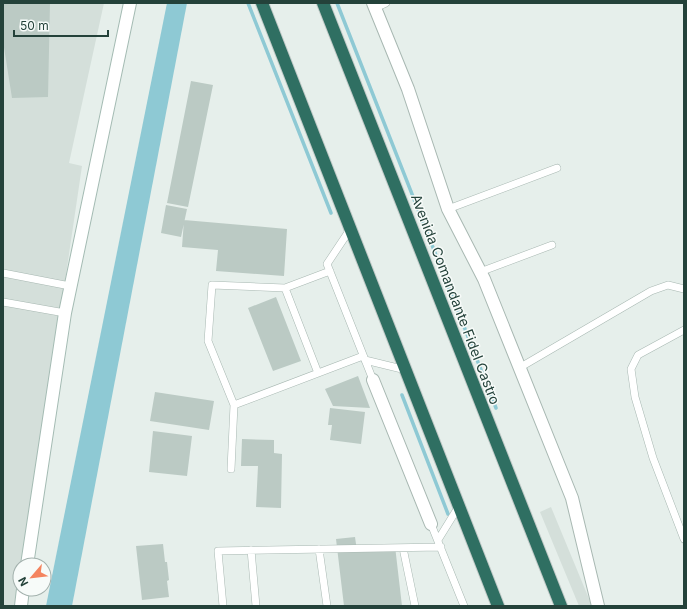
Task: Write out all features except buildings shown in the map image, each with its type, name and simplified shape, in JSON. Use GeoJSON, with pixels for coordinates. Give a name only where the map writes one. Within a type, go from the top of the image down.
{"type":"FeatureCollection","features":[{"type":"Feature","properties":{"kind":"highway"},"geometry":{"type":"LineString","coordinates":[[262,3],[498,606]]}},
{"type":"Feature","properties":{"kind":"highway","name":"Avenida Comandante Fidel Castro"},"geometry":{"type":"LineString","coordinates":[[323,3],[561,606]]}},
{"type":"Feature","properties":{"kind":"street"},"geometry":{"type":"LineString","coordinates":[[28,557],[65,313],[130,3]]}},
{"type":"Feature","properties":{"kind":"street"},"geometry":{"type":"LineString","coordinates":[[378,5],[448,209],[480,272],[572,498],[598,606]]}},
{"type":"Feature","properties":{"kind":"street"},"geometry":{"type":"LineString","coordinates":[[373,380],[431,524]]}},
{"type":"Feature","properties":{"kind":"lane"},"geometry":{"type":"LineString","coordinates":[[448,209],[557,168]]}},
{"type":"Feature","properties":{"kind":"lane"},"geometry":{"type":"LineString","coordinates":[[350,228],[327,264],[373,380]]}},
{"type":"Feature","properties":{"kind":"lane"},"geometry":{"type":"LineString","coordinates":[[480,272],[552,245]]}},
{"type":"Feature","properties":{"kind":"lane"},"geometry":{"type":"LineString","coordinates":[[231,468],[234,405],[208,341],[212,285],[285,288],[330,272]]}},
{"type":"Feature","properties":{"kind":"lane"},"geometry":{"type":"LineString","coordinates":[[3,273],[70,286]]}},
{"type":"Feature","properties":{"kind":"lane"},"geometry":{"type":"LineString","coordinates":[[520,368],[651,291],[668,285],[684,289]]}},
{"type":"Feature","properties":{"kind":"lane"},"geometry":{"type":"LineString","coordinates":[[285,288],[318,373]]}},
{"type":"Feature","properties":{"kind":"lane"},"geometry":{"type":"LineString","coordinates":[[3,302],[65,313]]}},
{"type":"Feature","properties":{"kind":"lane"},"geometry":{"type":"LineString","coordinates":[[684,330],[638,355],[631,369],[635,397],[653,458],[684,539]]}},
{"type":"Feature","properties":{"kind":"lane"},"geometry":{"type":"LineString","coordinates":[[234,405],[318,373],[364,358],[406,370]]}},
{"type":"Feature","properties":{"kind":"lane"},"geometry":{"type":"LineString","coordinates":[[439,544],[459,506]]}},
{"type":"Feature","properties":{"kind":"lane"},"geometry":{"type":"LineString","coordinates":[[431,524],[464,606]]}},
{"type":"Feature","properties":{"kind":"lane"},"geometry":{"type":"LineString","coordinates":[[223,606],[218,551],[403,548],[439,544]]}},
{"type":"Feature","properties":{"kind":"lane"},"geometry":{"type":"LineString","coordinates":[[403,548],[415,606]]}},
{"type":"Feature","properties":{"kind":"lane"},"geometry":{"type":"LineString","coordinates":[[319,549],[327,606]]}},
{"type":"Feature","properties":{"kind":"lane"},"geometry":{"type":"LineString","coordinates":[[251,550],[256,606]]}},
{"type":"Feature","properties":{"kind":"lane"},"geometry":{"type":"LineString","coordinates":[[548,574],[568,606]]}},
{"type":"Feature","properties":{"kind":"shaded area"},"geometry":{"type":"Polygon","coordinates":[[[3,3],[104,3],[69,163],[82,166],[24,557],[12,557],[12,597],[18,597],[17,606],[3,606],[3,3]]]}},
{"type":"Feature","properties":{"kind":"shaded area"},"geometry":{"type":"Polygon","coordinates":[[[551,507],[592,606],[579,606],[540,512],[551,507]]]}},
{"type":"Feature","properties":{"kind":"water"},"geometry":{"type":"Polygon","coordinates":[[[167,3],[187,3],[72,606],[46,606],[48,597],[52,597],[52,576],[167,3]]]}},
{"type":"Feature","properties":{"kind":"waterway"},"geometry":{"type":"LineString","coordinates":[[248,3],[331,213]]}},
{"type":"Feature","properties":{"kind":"waterway"},"geometry":{"type":"LineString","coordinates":[[337,3],[496,408]]}},
{"type":"Feature","properties":{"kind":"waterway"},"geometry":{"type":"LineString","coordinates":[[402,395],[448,514]]}}]}
